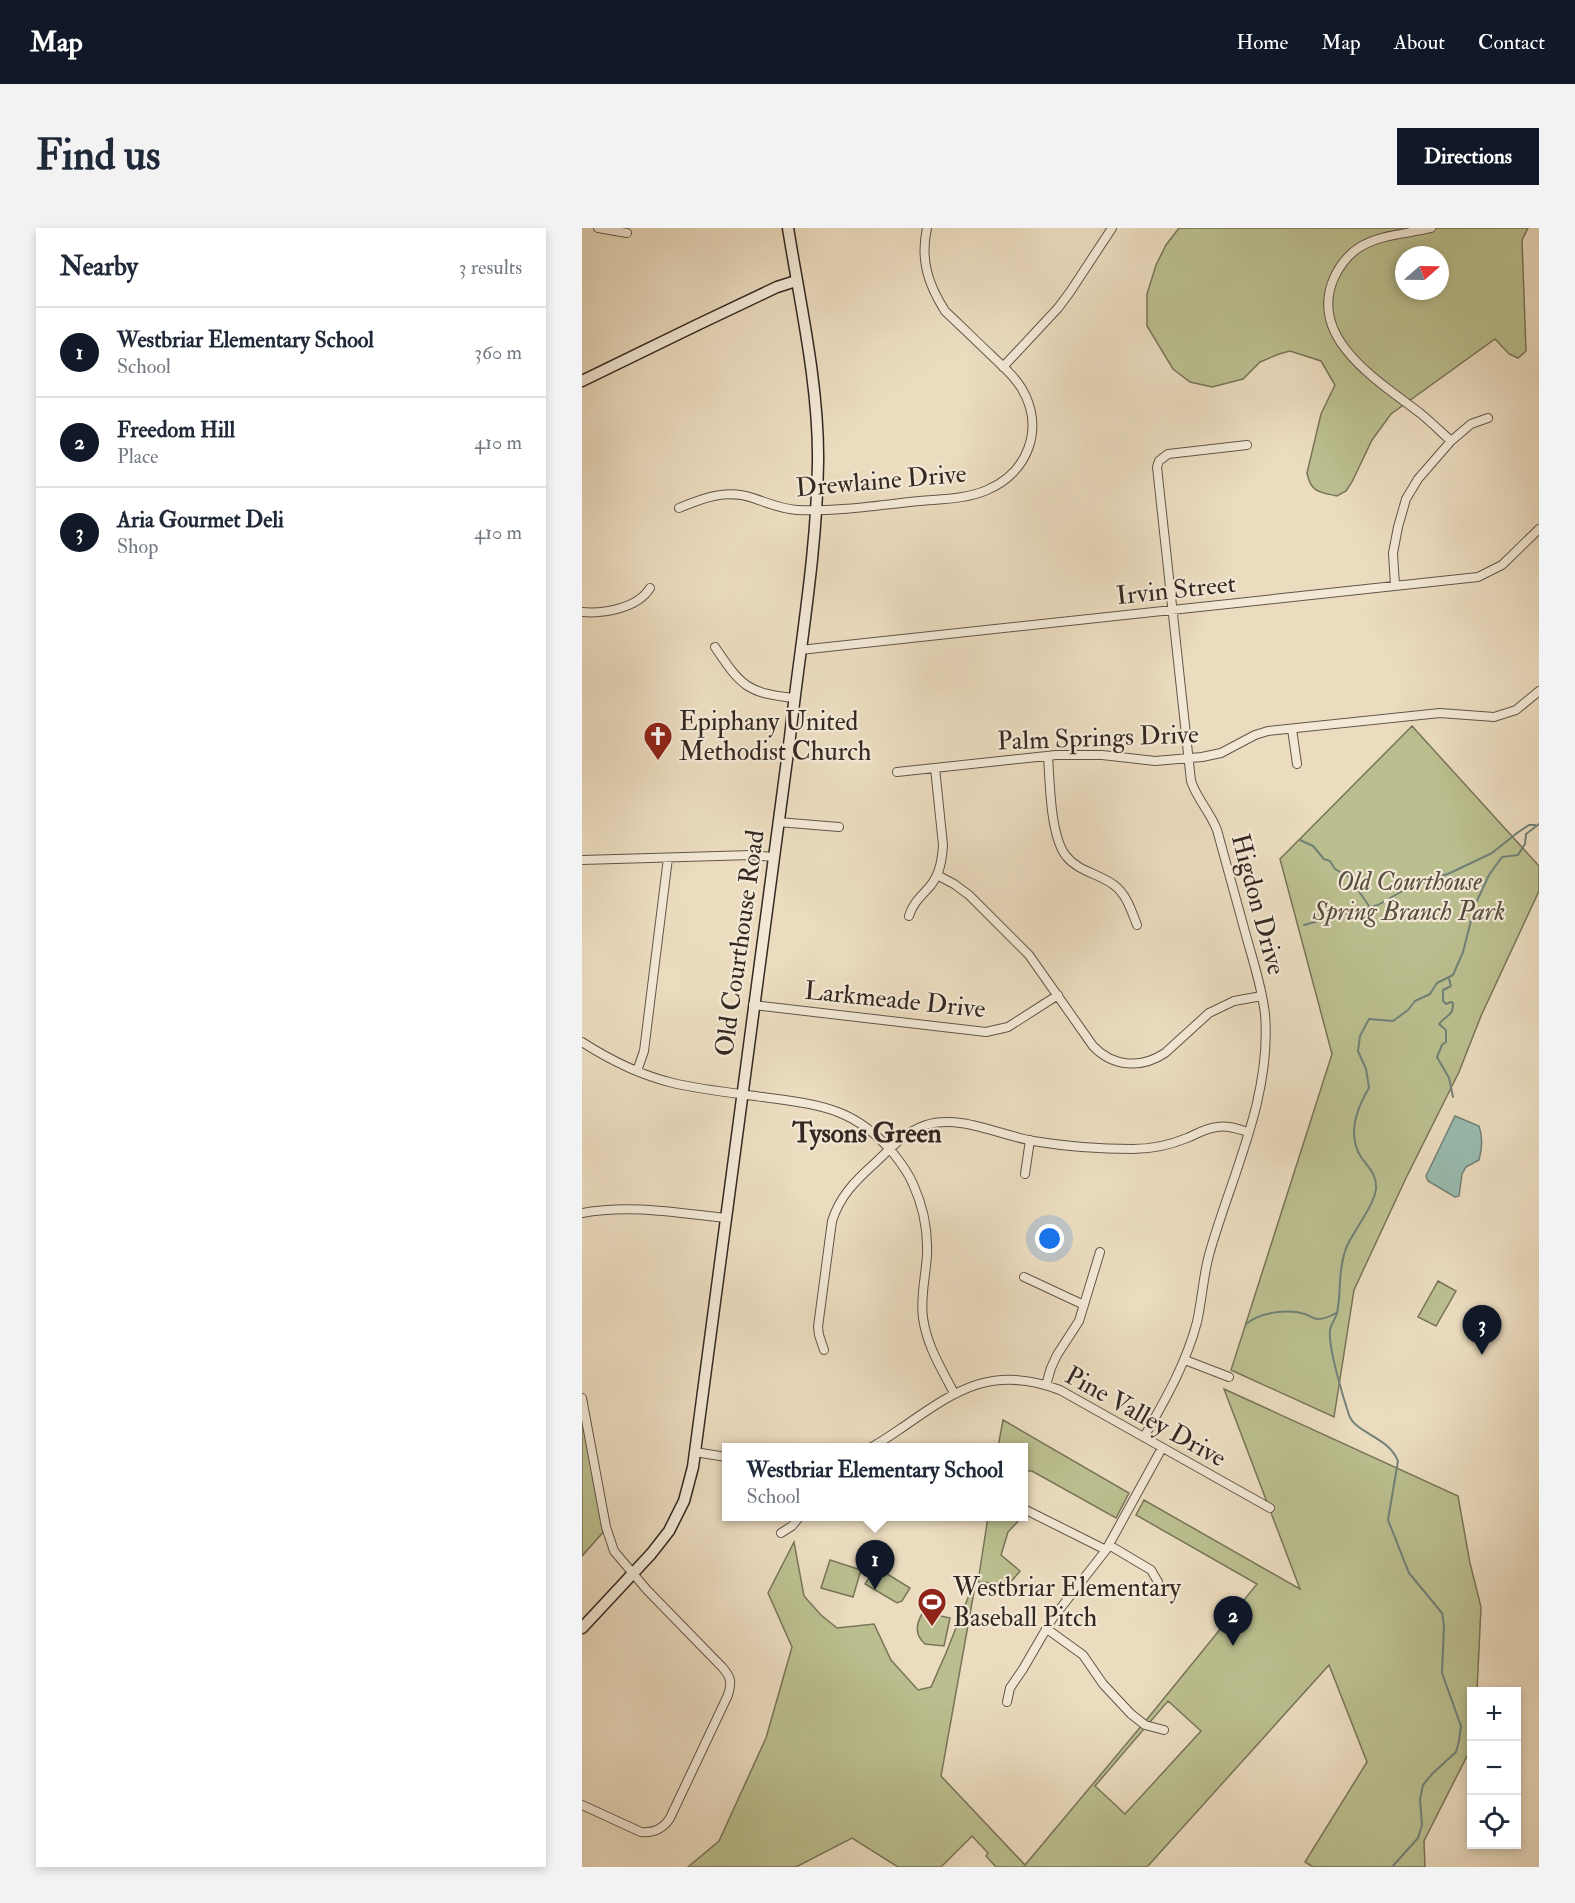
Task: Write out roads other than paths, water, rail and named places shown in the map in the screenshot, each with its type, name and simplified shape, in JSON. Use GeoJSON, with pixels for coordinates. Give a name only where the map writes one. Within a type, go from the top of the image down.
{"type":"FeatureCollection","features":[{"type":"Feature","properties":{"kind":"street"},"geometry":{"type":"LineString","coordinates":[[598,228],[627,234]]}},
{"type":"Feature","properties":{"kind":"street","name":"Old Courthouse Road"},"geometry":{"type":"LineString","coordinates":[[582,1628],[656,1548],[674,1521],[686,1492],[695,1452],[810,578],[818,461],[816,417],[808,350],[788,228]]}},
{"type":"Feature","properties":{"kind":"street","name":"Drewlaine Drive"},"geometry":{"type":"LineString","coordinates":[[679,508],[704,498],[727,494],[751,497],[780,507],[799,510],[842,509],[974,495],[986,491],[1017,470],[1028,452],[1032,432],[1029,407],[1021,387],[945,310],[936,297],[925,270],[923,254],[927,228]]}},
{"type":"Feature","properties":{"kind":"street"},"geometry":{"type":"LineString","coordinates":[[1003,367],[1058,308],[1112,228]]}},
{"type":"Feature","properties":{"kind":"street"},"geometry":{"type":"LineString","coordinates":[[1431,228],[1385,237],[1360,246],[1341,262],[1329,290],[1329,320],[1345,350],[1381,385],[1451,441]]}},
{"type":"Feature","properties":{"kind":"street"},"geometry":{"type":"LineString","coordinates":[[583,377],[796,280]]}},
{"type":"Feature","properties":{"kind":"street"},"geometry":{"type":"LineString","coordinates":[[1395,586],[1393,553],[1406,499],[1418,479],[1451,441],[1470,424],[1488,418]]}},
{"type":"Feature","properties":{"kind":"street","name":"Higdon Drive"},"geometry":{"type":"LineString","coordinates":[[1144,1437],[1185,1360],[1196,1323],[1209,1255],[1260,1090],[1265,1032],[1262,996],[1217,830],[1213,819],[1193,788],[1157,466],[1159,461],[1168,454],[1247,445]]}},
{"type":"Feature","properties":{"kind":"street","name":"Irvin Street"},"geometry":{"type":"LineString","coordinates":[[800,650],[1478,577],[1502,566],[1539,530]]}},
{"type":"Feature","properties":{"kind":"street"},"geometry":{"type":"LineString","coordinates":[[582,612],[608,611],[636,602],[650,588]]}},
{"type":"Feature","properties":{"kind":"street"},"geometry":{"type":"LineString","coordinates":[[715,647],[730,670],[746,686],[766,694],[794,698]]}},
{"type":"Feature","properties":{"kind":"street","name":"Palm Springs Drive"},"geometry":{"type":"LineString","coordinates":[[897,772],[1048,756],[1092,755],[1155,761],[1188,758],[1221,753],[1255,735],[1268,731],[1440,713],[1494,717],[1516,710],[1539,691]]}},
{"type":"Feature","properties":{"kind":"street"},"geometry":{"type":"LineString","coordinates":[[1292,729],[1297,764]]}},
{"type":"Feature","properties":{"kind":"street"},"geometry":{"type":"LineString","coordinates":[[1048,756],[1054,824],[1060,847],[1078,868],[1107,880],[1119,889],[1129,903],[1137,925]]}},
{"type":"Feature","properties":{"kind":"street"},"geometry":{"type":"LineString","coordinates":[[909,916],[915,901],[930,887],[943,858],[935,768]]}},
{"type":"Feature","properties":{"kind":"street"},"geometry":{"type":"LineString","coordinates":[[778,822],[839,827]]}},
{"type":"Feature","properties":{"kind":"street"},"geometry":{"type":"LineString","coordinates":[[582,860],[752,855],[773,857]]}},
{"type":"Feature","properties":{"kind":"street"},"geometry":{"type":"LineString","coordinates":[[637,1071],[644,1051],[668,858]]}},
{"type":"Feature","properties":{"kind":"street"},"geometry":{"type":"LineString","coordinates":[[937,875],[969,895],[1016,940],[1093,1046],[1108,1058],[1126,1064],[1138,1064],[1157,1059],[1198,1021],[1221,1006],[1238,1000],[1262,996]]}},
{"type":"Feature","properties":{"kind":"street","name":"Larkmeade Drive"},"geometry":{"type":"LineString","coordinates":[[753,1005],[986,1032],[1014,1024],[1058,995]]}},
{"type":"Feature","properties":{"kind":"street"},"geometry":{"type":"LineString","coordinates":[[582,1042],[637,1071],[672,1082],[799,1101],[828,1108],[865,1126],[879,1138],[904,1167],[922,1208],[927,1240],[922,1299],[925,1332],[935,1359],[954,1393]]}},
{"type":"Feature","properties":{"kind":"street"},"geometry":{"type":"LineString","coordinates":[[824,1350],[818,1327],[832,1221],[836,1210],[848,1189],[916,1129],[936,1123],[955,1122],[1030,1140],[1139,1149],[1170,1144],[1214,1127],[1223,1126],[1248,1132]]}},
{"type":"Feature","properties":{"kind":"street"},"geometry":{"type":"LineString","coordinates":[[1025,1174],[1030,1140]]}},
{"type":"Feature","properties":{"kind":"street"},"geometry":{"type":"LineString","coordinates":[[582,1213],[630,1209],[726,1218]]}},
{"type":"Feature","properties":{"kind":"street"},"geometry":{"type":"LineString","coordinates":[[1046,1385],[1050,1368],[1078,1321],[1100,1252]]}},
{"type":"Feature","properties":{"kind":"street"},"geometry":{"type":"LineString","coordinates":[[1024,1277],[1084,1305]]}},
{"type":"Feature","properties":{"kind":"street"},"geometry":{"type":"LineString","coordinates":[[1185,1360],[1229,1377]]}},
{"type":"Feature","properties":{"kind":"street","name":"Pine Valley Drive"},"geometry":{"type":"LineString","coordinates":[[878,1443],[954,1393],[974,1385],[1003,1380],[1032,1381],[1060,1390],[1270,1508]]}},
{"type":"Feature","properties":{"kind":"street"},"geometry":{"type":"LineString","coordinates":[[582,1398],[608,1535],[614,1551],[726,1672],[731,1685],[670,1818],[661,1828],[648,1833],[641,1832],[582,1805]]}},
{"type":"Feature","properties":{"kind":"street"},"geometry":{"type":"LineString","coordinates":[[1007,1702],[1010,1688],[1047,1629],[1107,1548],[1162,1448]]}},
{"type":"Feature","properties":{"kind":"street"},"geometry":{"type":"LineString","coordinates":[[695,1452],[722,1455]]}},
{"type":"Feature","properties":{"kind":"street"},"geometry":{"type":"LineString","coordinates":[[1028,1511],[1151,1570],[1158,1582]]}},
{"type":"Feature","properties":{"kind":"street"},"geometry":{"type":"LineString","coordinates":[[781,1533],[796,1521]]}},
{"type":"Feature","properties":{"kind":"street"},"geometry":{"type":"LineString","coordinates":[[1047,1629],[1083,1655],[1103,1684],[1131,1714],[1145,1725],[1164,1730]]}},
{"type":"Feature","properties":{"kind":"water"},"geometry":{"type":"Polygon","coordinates":[[[1455,1116],[1479,1126],[1482,1143],[1479,1160],[1466,1167],[1462,1174],[1459,1196],[1455,1197],[1428,1181],[1426,1176],[1455,1116]]]}},
{"type":"Feature","properties":{"kind":"waterway"},"geometry":{"type":"LineString","coordinates":[[1392,1867],[1418,1838],[1422,1825],[1420,1799],[1423,1785],[1456,1752],[1461,1726],[1442,1673],[1444,1625],[1442,1613],[1409,1573],[1388,1520],[1398,1461],[1387,1446],[1352,1421],[1343,1397],[1331,1348],[1330,1330],[1337,1312],[1345,1252],[1372,1202],[1376,1189],[1374,1175],[1357,1149],[1354,1131],[1361,1104],[1369,1088],[1366,1069],[1358,1051],[1360,1036],[1369,1019],[1393,1021],[1408,1010],[1415,1001],[1430,994],[1437,983],[1453,975],[1463,952],[1475,905],[1489,875],[1502,857],[1518,855],[1525,844],[1526,834],[1539,824]]}},
{"type":"Feature","properties":{"kind":"waterway"},"geometry":{"type":"LineString","coordinates":[[1304,925],[1378,905],[1404,890],[1450,873],[1492,853],[1529,825],[1535,825]]}},
{"type":"Feature","properties":{"kind":"waterway"},"geometry":{"type":"LineString","coordinates":[[1300,840],[1313,846],[1324,859],[1330,861],[1335,869],[1349,877],[1369,906]]}},
{"type":"Feature","properties":{"kind":"waterway"},"geometry":{"type":"LineString","coordinates":[[1449,979],[1451,986],[1443,990],[1443,1001],[1446,1004],[1453,1003],[1453,1008],[1439,1024],[1446,1030],[1446,1042],[1442,1045],[1437,1057],[1449,1078],[1453,1097]]}},
{"type":"Feature","properties":{"kind":"waterway"},"geometry":{"type":"LineString","coordinates":[[1246,1324],[1259,1317],[1282,1312],[1305,1314],[1318,1319],[1336,1313]]}},
{"type":"Feature","properties":{"kind":"place","name":"Epiphany United Methodist Church"},"geometry":{"type":"Point","coordinates":[658,762]}},
{"type":"Feature","properties":{"kind":"place","name":"Aria Gourmet Deli"},"geometry":{"type":"Point","coordinates":[1482,1355]}},
{"type":"Feature","properties":{"kind":"place","name":"Westbriar Elementary School"},"geometry":{"type":"Point","coordinates":[875,1590]}},
{"type":"Feature","properties":{"kind":"place","name":"Westbriar Elementary Baseball Pitch"},"geometry":{"type":"Point","coordinates":[932,1628]}},
{"type":"Feature","properties":{"kind":"place","name":"Freedom Hill"},"geometry":{"type":"Point","coordinates":[1233,1646]}},
{"type":"Feature","properties":{"kind":"district","name":"Tysons Green"},"geometry":{"type":"Point","coordinates":[867,1133]}},
{"type":"Feature","properties":{"kind":"park label","name":"Old Courthouse Spring Branch Park"},"geometry":{"type":"Point","coordinates":[1409,896]}}]}
